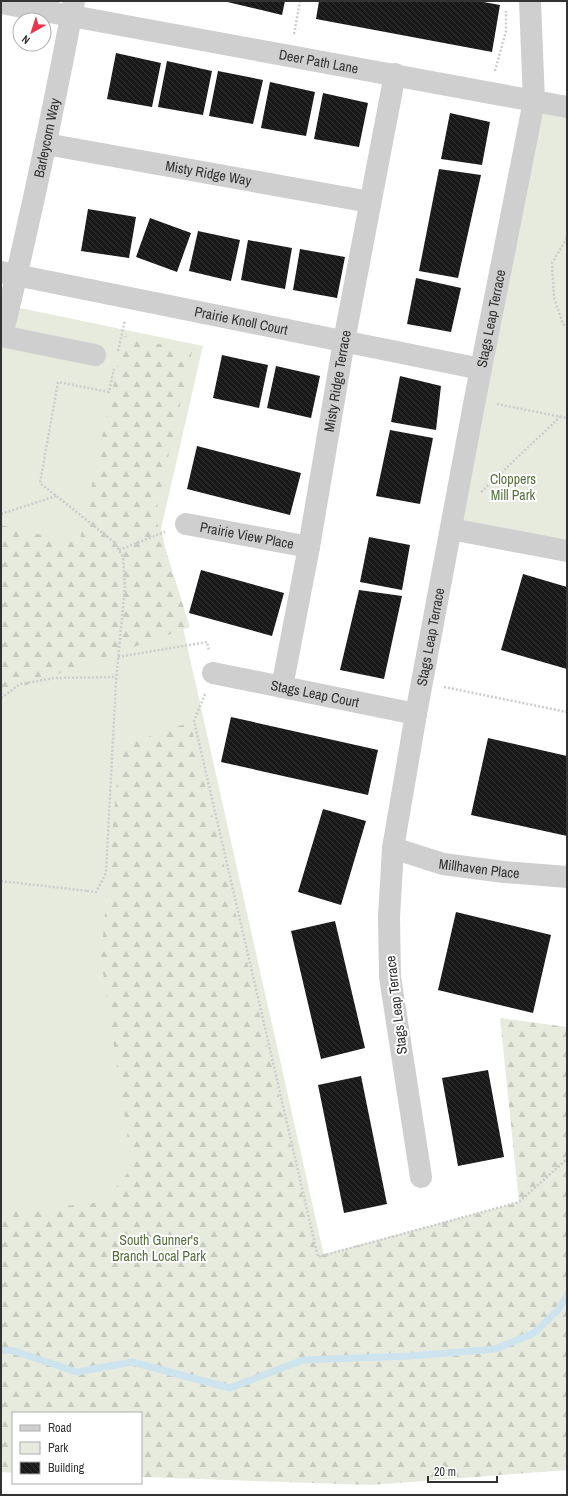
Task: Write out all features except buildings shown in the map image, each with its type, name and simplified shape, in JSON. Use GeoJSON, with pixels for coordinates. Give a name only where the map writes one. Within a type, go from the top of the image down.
{"type":"FeatureCollection","features":[{"type":"Feature","properties":{"kind":"street","name":"Stags Leap Terrace"},"geometry":{"type":"LineString","coordinates":[[420,1177],[390,977],[389,917],[393,848],[416,714],[475,400],[534,101],[530,1]]}},
{"type":"Feature","properties":{"kind":"street","name":"Deer Path Lane"},"geometry":{"type":"LineString","coordinates":[[1,3],[72,9],[290,56],[395,74],[567,107]]}},
{"type":"Feature","properties":{"kind":"street","name":"Barleycorn Way"},"geometry":{"type":"LineString","coordinates":[[1,336],[9,274],[46,144],[72,9]]}},
{"type":"Feature","properties":{"kind":"street","name":"Misty Ridge Terrace"},"geometry":{"type":"LineString","coordinates":[[282,688],[309,548],[344,341],[395,74]]}},
{"type":"Feature","properties":{"kind":"street","name":"Misty Ridge Way"},"geometry":{"type":"LineString","coordinates":[[46,144],[370,202]]}},
{"type":"Feature","properties":{"kind":"street","name":"Prairie Knoll Court"},"geometry":{"type":"LineString","coordinates":[[9,274],[481,369]]}},
{"type":"Feature","properties":{"kind":"street"},"geometry":{"type":"LineString","coordinates":[[1,336],[95,355]]}},
{"type":"Feature","properties":{"kind":"street","name":"Prairie View Place"},"geometry":{"type":"LineString","coordinates":[[186,524],[309,548]]}},
{"type":"Feature","properties":{"kind":"street"},"geometry":{"type":"LineString","coordinates":[[452,524],[567,550]]}},
{"type":"Feature","properties":{"kind":"street","name":"Stags Leap Court"},"geometry":{"type":"LineString","coordinates":[[213,673],[416,714]]}},
{"type":"Feature","properties":{"kind":"street","name":"Millhaven Place"},"geometry":{"type":"LineString","coordinates":[[393,848],[443,864],[504,872],[567,877]]}},
{"type":"Feature","properties":{"kind":"path"},"geometry":{"type":"LineString","coordinates":[[290,56],[300,1]]}},
{"type":"Feature","properties":{"kind":"path"},"geometry":{"type":"LineString","coordinates":[[490,93],[506,31],[506,8]]}},
{"type":"Feature","properties":{"kind":"path"},"geometry":{"type":"LineString","coordinates":[[567,238],[552,264],[554,298],[563,324],[567,327]]}},
{"type":"Feature","properties":{"kind":"path"},"geometry":{"type":"LineString","coordinates":[[117,356],[125,320]]}},
{"type":"Feature","properties":{"kind":"path"},"geometry":{"type":"LineString","coordinates":[[96,892],[106,873],[116,677],[125,586],[123,557],[114,542],[40,483],[58,382],[109,392],[115,363]]}},
{"type":"Feature","properties":{"kind":"path"},"geometry":{"type":"LineString","coordinates":[[475,400],[567,418]]}},
{"type":"Feature","properties":{"kind":"path"},"geometry":{"type":"LineString","coordinates":[[452,524],[560,416]]}},
{"type":"Feature","properties":{"kind":"path"},"geometry":{"type":"LineString","coordinates":[[1,514],[56,496]]}},
{"type":"Feature","properties":{"kind":"path"},"geometry":{"type":"LineString","coordinates":[[118,550],[186,524]]}},
{"type":"Feature","properties":{"kind":"path"},"geometry":{"type":"LineString","coordinates":[[118,656],[207,642]]}},
{"type":"Feature","properties":{"kind":"path"},"geometry":{"type":"LineString","coordinates":[[213,673],[194,721],[318,1257],[519,1202],[567,1159]]}},
{"type":"Feature","properties":{"kind":"path"},"geometry":{"type":"LineString","coordinates":[[1,698],[20,684],[55,678],[116,677]]}},
{"type":"Feature","properties":{"kind":"path"},"geometry":{"type":"LineString","coordinates":[[422,682],[567,712]]}},
{"type":"Feature","properties":{"kind":"path"},"geometry":{"type":"LineString","coordinates":[[1,881],[96,892]]}},
{"type":"Feature","properties":{"kind":"path"},"geometry":{"type":"LineString","coordinates":[[87,892],[96,892]]}},
{"type":"Feature","properties":{"kind":"green space","name":"Cloppers Mill Park"},"geometry":{"type":"Polygon","coordinates":[[[534,101],[567,107],[567,551],[451,529],[534,101]]]}},
{"type":"Feature","properties":{"kind":"green space","name":"South Gunner's Branch Local Park"},"geometry":{"type":"Polygon","coordinates":[[[1,304],[203,346],[161,529],[324,1256],[142,1412],[12,1412],[1,1467],[1,304]]]}},
{"type":"Feature","properties":{"kind":"green space"},"geometry":{"type":"Polygon","coordinates":[[[124,336],[192,351],[155,516],[190,627],[1,694],[1,525],[79,544],[124,336]]]}},
{"type":"Feature","properties":{"kind":"green space"},"geometry":{"type":"Polygon","coordinates":[[[190,722],[317,1256],[519,1202],[500,1018],[567,1027],[567,1470],[371,1485],[142,1477],[142,1412],[12,1412],[12,1473],[1,1472],[1,1212],[105,1202],[132,1167],[101,959],[120,747],[190,722]]]}},
{"type":"Feature","properties":{"kind":"waterway"},"geometry":{"type":"LineString","coordinates":[[1,1350],[14,1351],[77,1372],[132,1362],[230,1388],[303,1360],[410,1356],[495,1349],[534,1333],[558,1310],[567,1296]]}}]}
